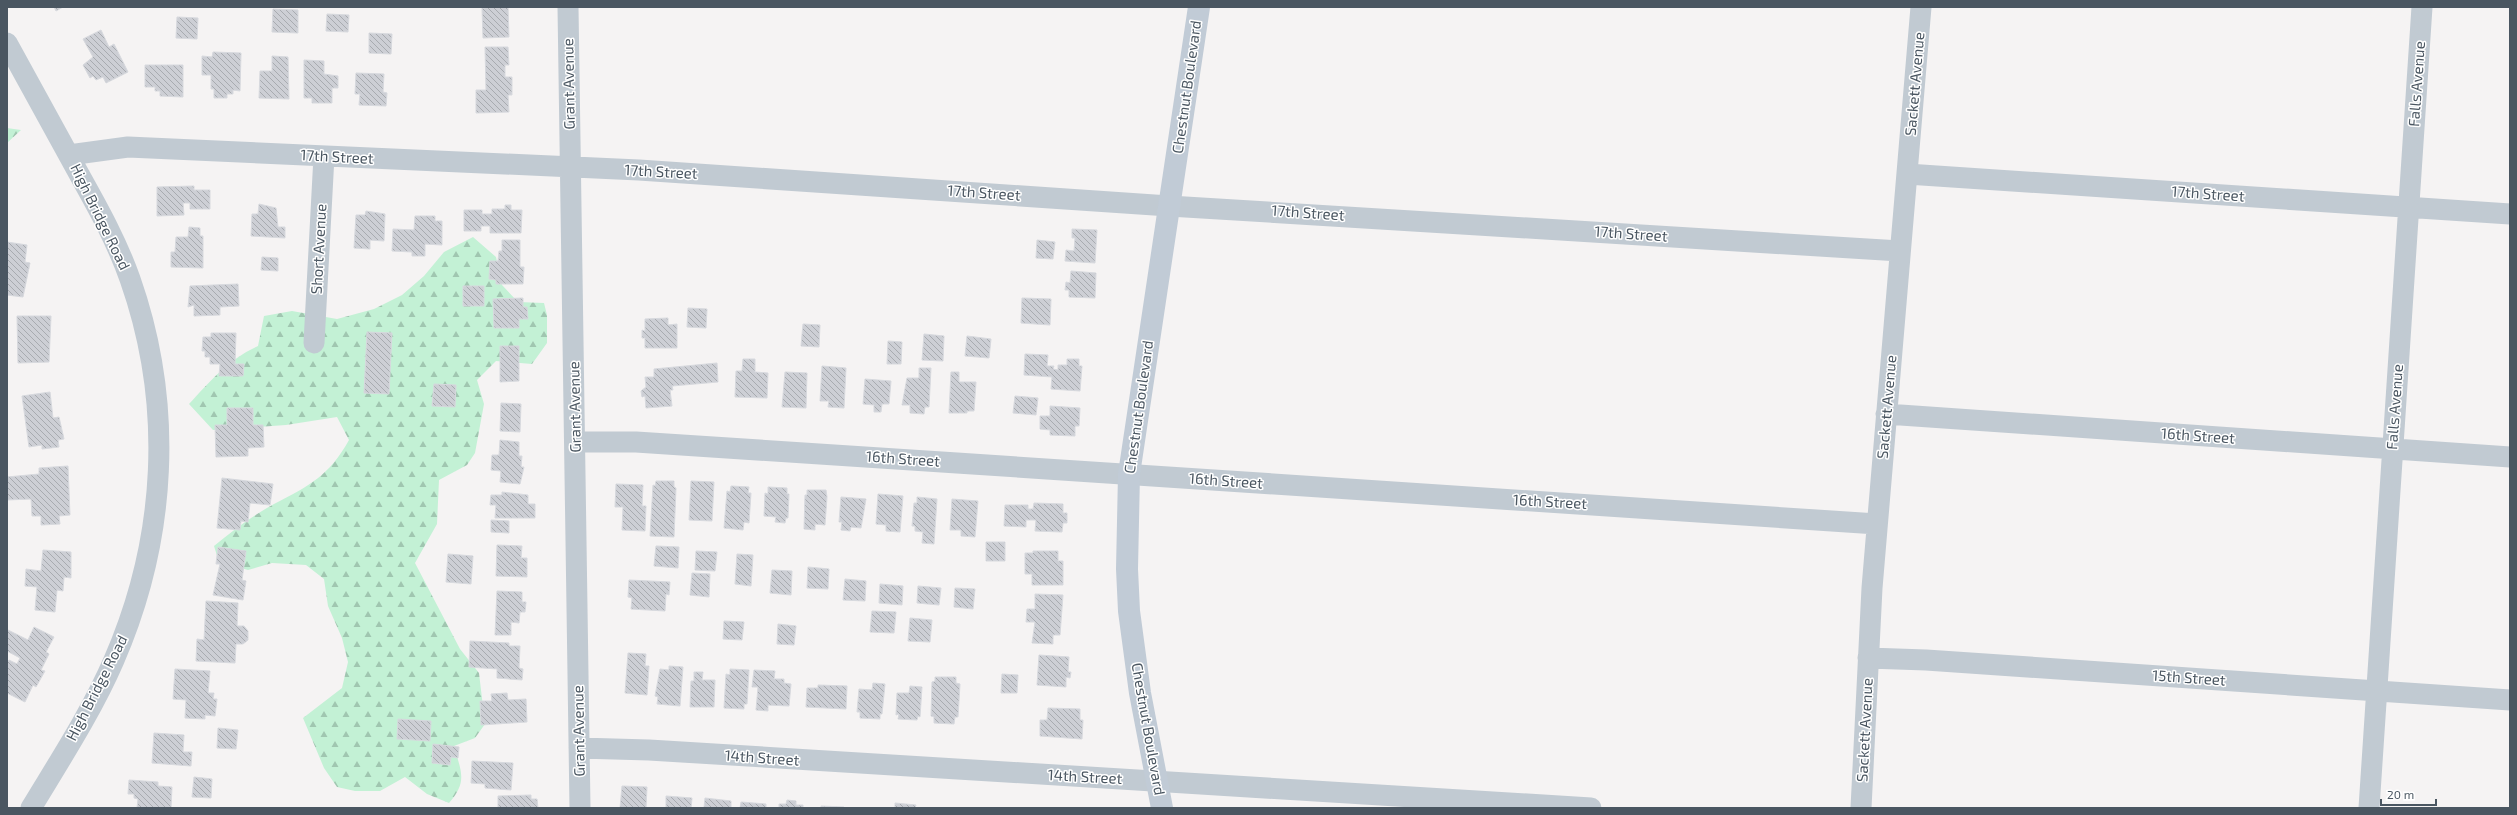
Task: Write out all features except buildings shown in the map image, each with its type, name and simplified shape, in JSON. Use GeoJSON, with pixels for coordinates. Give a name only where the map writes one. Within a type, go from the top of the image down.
{"type":"FeatureCollection","features":[{"type":"Feature","properties":{"kind":"street","name":"Grant Avenue"},"geometry":{"type":"LineString","coordinates":[[568,7],[580,808]]}},
{"type":"Feature","properties":{"kind":"street","name":"Chestnut Boulevard"},"geometry":{"type":"LineString","coordinates":[[1162,808],[1140,693],[1129,611],[1127,569],[1129,474],[1198,7]]}},
{"type":"Feature","properties":{"kind":"street","name":"Sackett Avenue"},"geometry":{"type":"LineString","coordinates":[[1861,808],[1868,658],[1877,524],[1922,7]]}},
{"type":"Feature","properties":{"kind":"street","name":"Falls Avenue"},"geometry":{"type":"LineString","coordinates":[[2369,808],[2422,7]]}},
{"type":"Feature","properties":{"kind":"street","name":"High Bridge Road"},"geometry":{"type":"LineString","coordinates":[[7,43],[104,219],[130,277],[150,350],[158,407],[158,492],[153,535],[143,577],[120,647],[86,715],[31,808]]}},
{"type":"Feature","properties":{"kind":"street","name":"17th Street"},"geometry":{"type":"LineString","coordinates":[[69,155],[128,147],[710,175],[1169,206],[1900,251]]}},
{"type":"Feature","properties":{"kind":"street","name":"Short Avenue"},"geometry":{"type":"LineString","coordinates":[[314,343],[324,156]]}},
{"type":"Feature","properties":{"kind":"street","name":"17th Street"},"geometry":{"type":"LineString","coordinates":[[1907,174],[2510,214]]}},
{"type":"Feature","properties":{"kind":"street","name":"16th Street"},"geometry":{"type":"LineString","coordinates":[[1886,414],[2510,456]]}},
{"type":"Feature","properties":{"kind":"street","name":"16th Street"},"geometry":{"type":"LineString","coordinates":[[575,442],[636,442],[1877,524]]}},
{"type":"Feature","properties":{"kind":"street","name":"15th Street"},"geometry":{"type":"LineString","coordinates":[[1868,658],[1926,660],[2510,700]]}},
{"type":"Feature","properties":{"kind":"street","name":"14th Street"},"geometry":{"type":"LineString","coordinates":[[579,748],[645,749],[1591,808]]}},
{"type":"Feature","properties":{"kind":"green space"},"geometry":{"type":"Polygon","coordinates":[[[7,128],[21,130],[7,143],[7,128]]]}},
{"type":"Feature","properties":{"kind":"green space"},"geometry":{"type":"Polygon","coordinates":[[[473,237],[496,257],[502,285],[518,302],[544,303],[547,315],[547,343],[532,364],[496,361],[477,380],[484,404],[475,453],[467,465],[439,480],[437,524],[415,563],[460,649],[479,673],[485,724],[475,738],[454,746],[461,770],[461,782],[455,795],[449,803],[427,794],[405,777],[380,791],[355,791],[337,787],[324,768],[303,718],[342,688],[348,662],[342,638],[328,606],[324,579],[306,565],[272,563],[248,570],[219,562],[214,546],[250,518],[317,479],[334,463],[349,440],[337,417],[286,425],[213,430],[189,404],[229,364],[238,357],[258,346],[264,316],[292,311],[337,319],[374,309],[402,295],[424,276],[444,252],[473,237]]]}}]}
